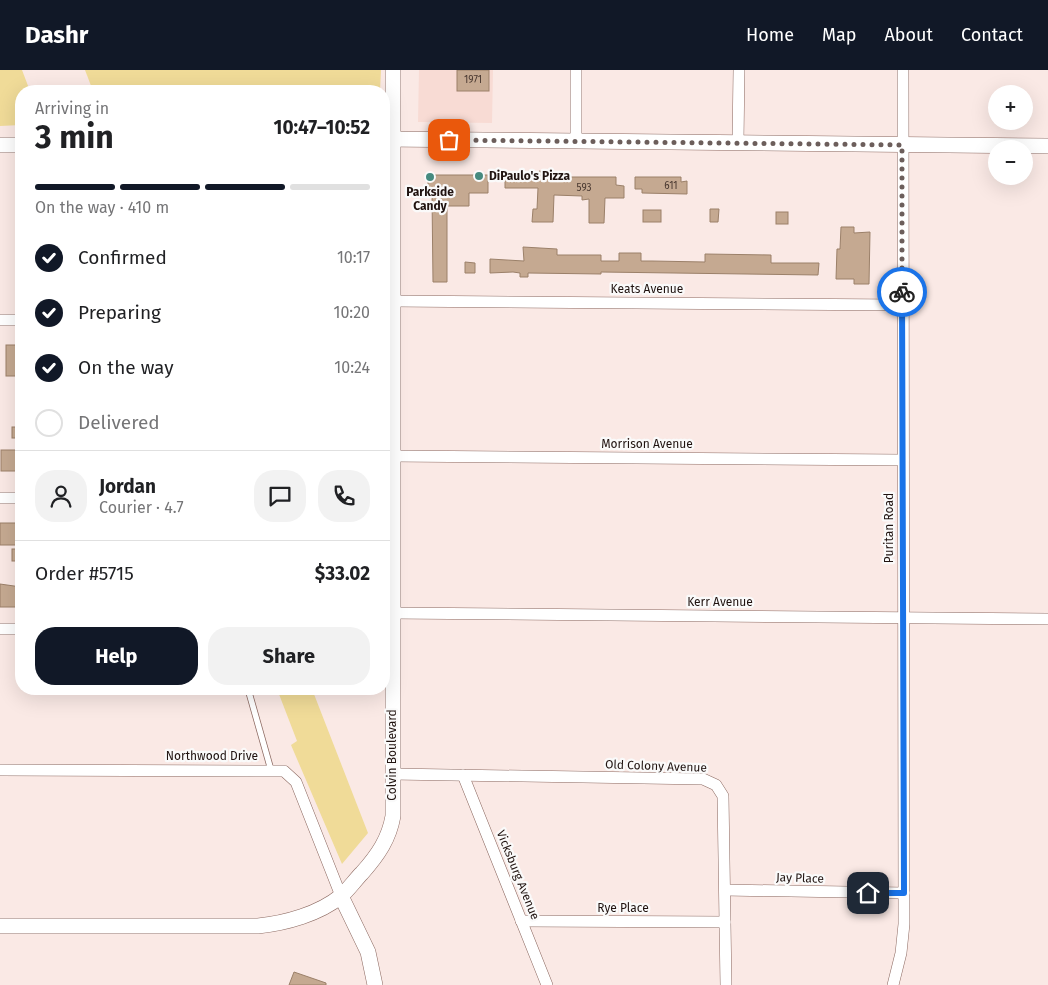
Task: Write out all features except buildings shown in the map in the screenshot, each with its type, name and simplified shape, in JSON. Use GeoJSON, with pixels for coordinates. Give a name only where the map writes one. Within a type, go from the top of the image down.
{"type":"FeatureCollection","features":[{"type":"Feature","properties":{"kind":"street","name":"Colvin Boulevard"},"geometry":{"type":"LineString","coordinates":[[390,98],[392,70]]}},
{"type":"Feature","properties":{"kind":"street"},"geometry":{"type":"LineString","coordinates":[[576,70],[576,141]]}},
{"type":"Feature","properties":{"kind":"street"},"geometry":{"type":"LineString","coordinates":[[738,142],[739,70]]}},
{"type":"Feature","properties":{"kind":"street","name":"Puritan Road"},"geometry":{"type":"LineString","coordinates":[[893,985],[901,953],[904,893],[903,70]]}},
{"type":"Feature","properties":{"kind":"street"},"geometry":{"type":"LineString","coordinates":[[390,139],[1048,146]]}},
{"type":"Feature","properties":{"kind":"street"},"geometry":{"type":"LineString","coordinates":[[0,145],[15,145]]}},
{"type":"Feature","properties":{"kind":"street","name":"Keats Avenue"},"geometry":{"type":"LineString","coordinates":[[390,310],[902,305]]}},
{"type":"Feature","properties":{"kind":"street"},"geometry":{"type":"LineString","coordinates":[[0,320],[15,320]]}},
{"type":"Feature","properties":{"kind":"street","name":"Morrison Avenue"},"geometry":{"type":"LineString","coordinates":[[390,450],[903,460]]}},
{"type":"Feature","properties":{"kind":"street"},"geometry":{"type":"LineString","coordinates":[[0,498],[15,498]]}},
{"type":"Feature","properties":{"kind":"street","name":"Colvin Boulevard"},"geometry":{"type":"LineString","coordinates":[[390,608],[390,631]]}},
{"type":"Feature","properties":{"kind":"street","name":"Kerr Avenue"},"geometry":{"type":"LineString","coordinates":[[391,613],[1048,619]]}},
{"type":"Feature","properties":{"kind":"street"},"geometry":{"type":"LineString","coordinates":[[0,629],[15,629]]}},
{"type":"Feature","properties":{"kind":"street","name":"Colvin Boulevard"},"geometry":{"type":"LineString","coordinates":[[0,926],[258,926],[275,924],[302,916],[341,896],[374,859],[387,840],[393,816],[389,695]]}},
{"type":"Feature","properties":{"kind":"street","name":"Northwood Drive"},"geometry":{"type":"LineString","coordinates":[[0,770],[284,771],[296,782],[341,896]]}},
{"type":"Feature","properties":{"kind":"street","name":"Old Colony Avenue"},"geometry":{"type":"LineString","coordinates":[[392,774],[710,781],[716,784],[723,796],[726,985]]}},
{"type":"Feature","properties":{"kind":"street","name":"Vicksburg Avenue"},"geometry":{"type":"LineString","coordinates":[[463,776],[547,985]]}},
{"type":"Feature","properties":{"kind":"street","name":"Jay Place"},"geometry":{"type":"LineString","coordinates":[[724,890],[904,893]]}},
{"type":"Feature","properties":{"kind":"street"},"geometry":{"type":"LineString","coordinates":[[341,896],[368,952],[375,985]]}},
{"type":"Feature","properties":{"kind":"street","name":"Rye Place"},"geometry":{"type":"LineString","coordinates":[[521,921],[725,922]]}},
{"type":"Feature","properties":{"kind":"lane"},"geometry":{"type":"LineString","coordinates":[[250,695],[271,770]]}},
{"type":"Feature","properties":{"kind":"shaded area"},"geometry":{"type":"Polygon","coordinates":[[[0,70],[22,70],[28,85],[15,85],[15,125],[0,126],[0,70]]]}},
{"type":"Feature","properties":{"kind":"shaded area"},"geometry":{"type":"Polygon","coordinates":[[[85,70],[381,70],[380,85],[91,85],[85,70]]]}},
{"type":"Feature","properties":{"kind":"shaded area"},"geometry":{"type":"Polygon","coordinates":[[[419,70],[493,70],[492,123],[418,122],[419,70]]]}},
{"type":"Feature","properties":{"kind":"shaded area"},"geometry":{"type":"Polygon","coordinates":[[[279,695],[314,695],[368,833],[342,864],[291,745],[297,741],[279,695]]]}},
{"type":"Feature","properties":{"kind":"way so far"},"geometry":{"type":"LineString","coordinates":[[449,140],[902,145],[902,292]]}},
{"type":"Feature","properties":{"kind":"place","name":"DiPaulo's Pizza"},"geometry":{"type":"Point","coordinates":[479,176]}},
{"type":"Feature","properties":{"kind":"place","name":"Parkside Candy"},"geometry":{"type":"Point","coordinates":[430,177]}},
{"type":"Feature","properties":{"kind":"route"},"geometry":{"type":"LineString","coordinates":[[868,893],[904,893],[902,292]]}}]}
